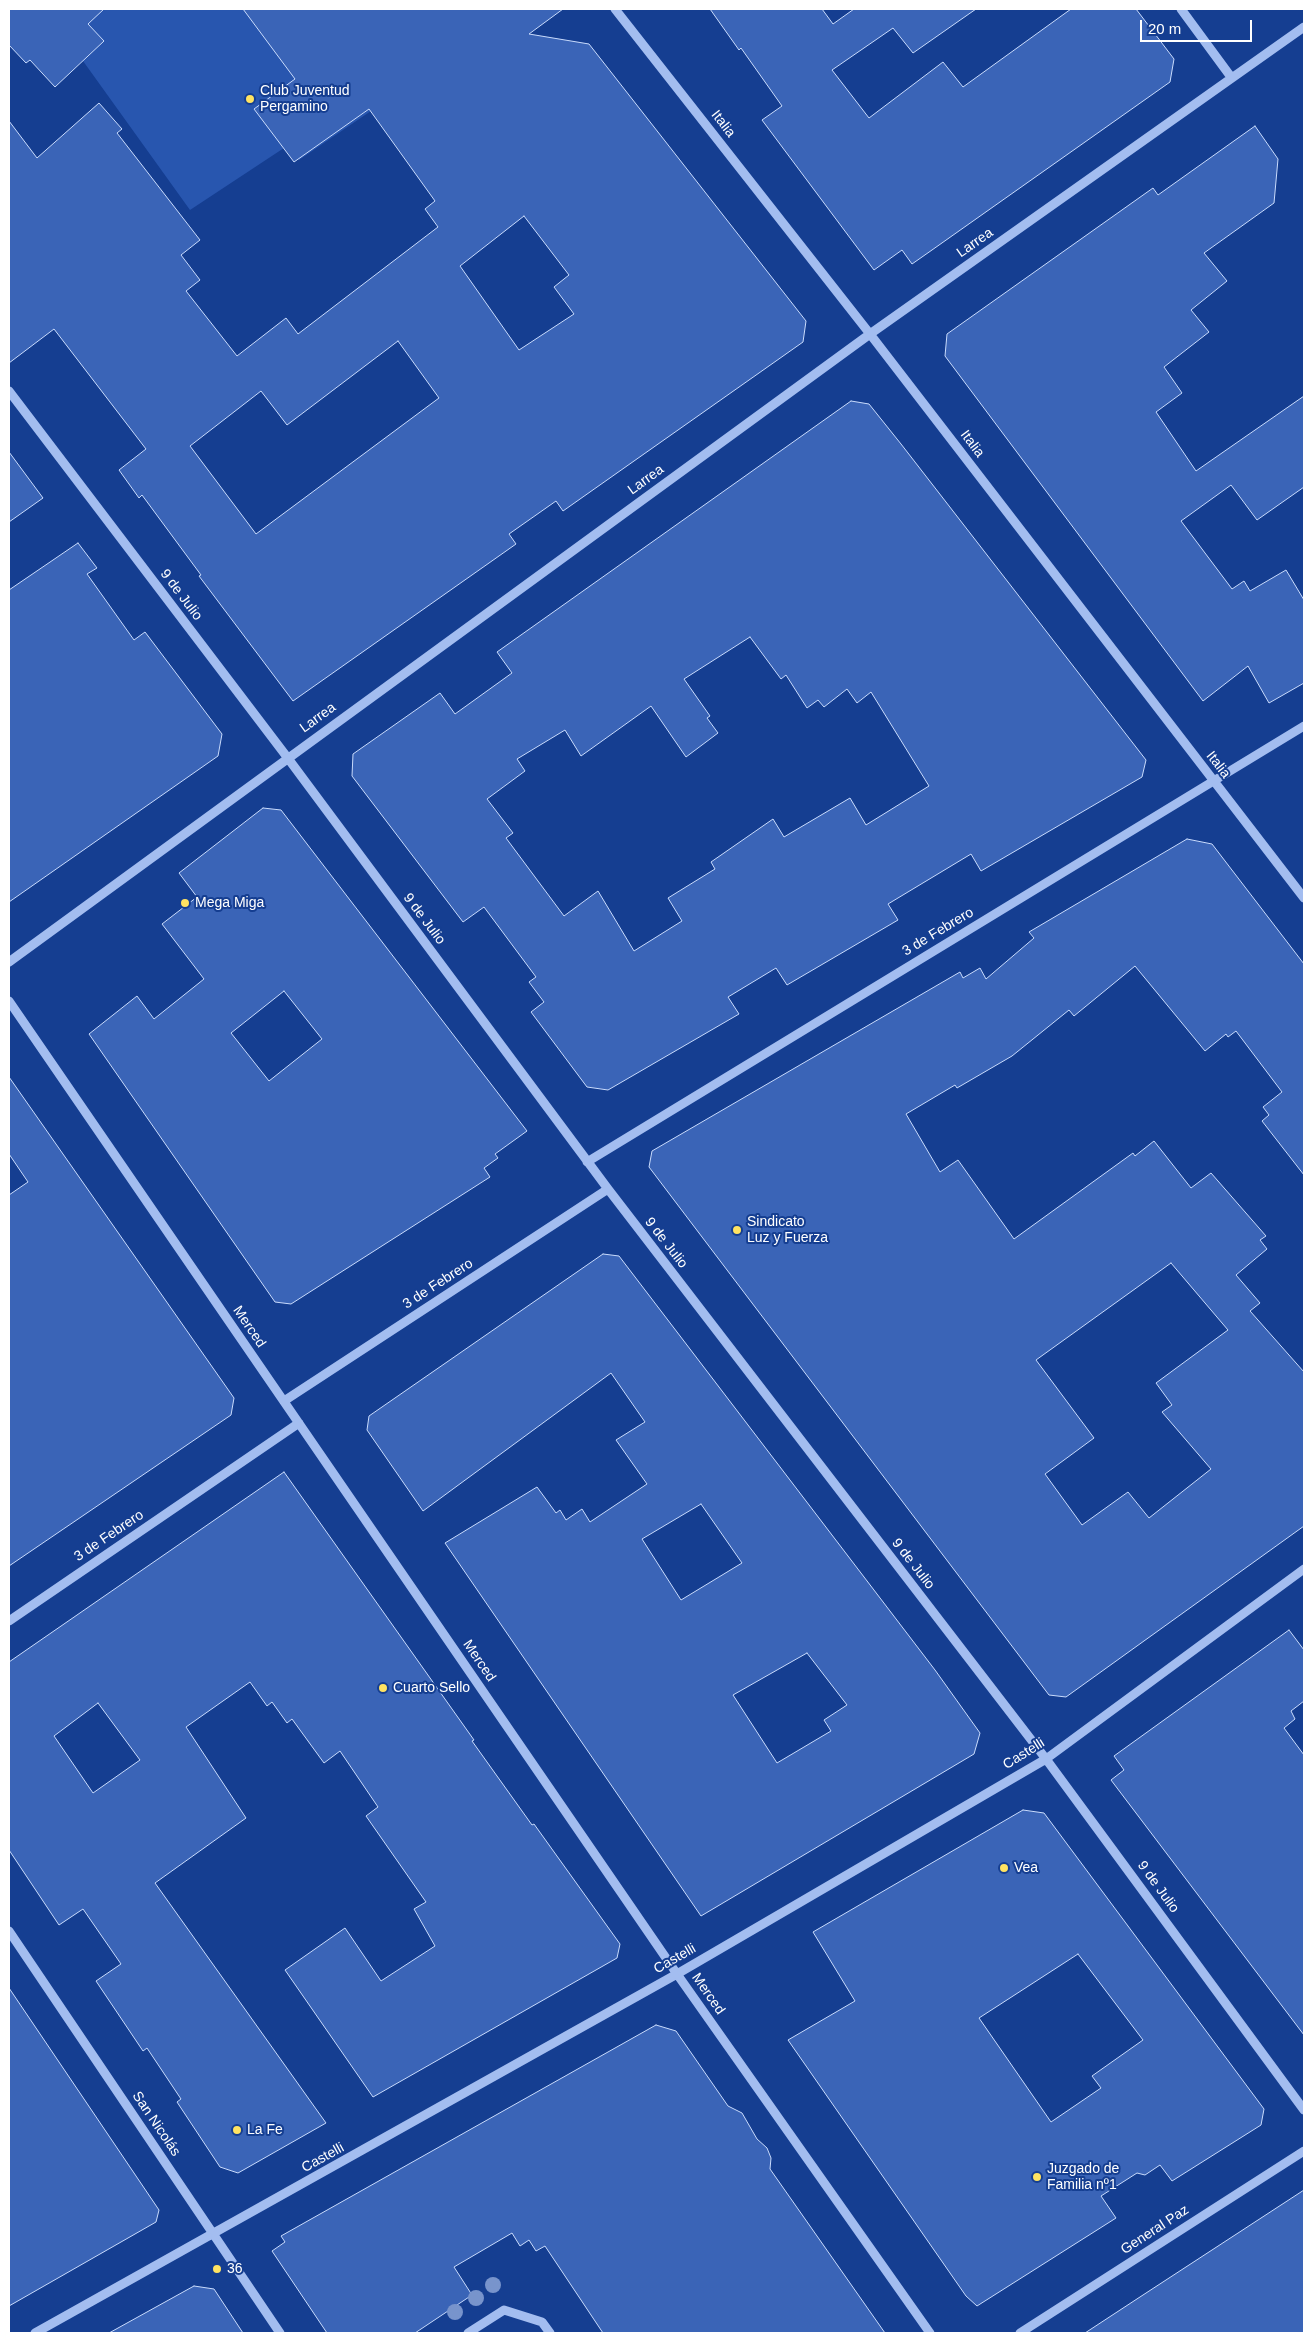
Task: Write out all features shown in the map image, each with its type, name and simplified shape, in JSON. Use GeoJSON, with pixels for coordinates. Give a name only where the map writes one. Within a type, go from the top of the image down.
{"type":"FeatureCollection","features":[{"type":"Feature","properties":{"kind":"street","name":"Italia"},"geometry":{"type":"LineString","coordinates":[[615,9],[870,334],[1304,898]]}},
{"type":"Feature","properties":{"kind":"street"},"geometry":{"type":"LineString","coordinates":[[1181,9],[1231,77]]}},
{"type":"Feature","properties":{"kind":"street","name":"Larrea"},"geometry":{"type":"LineString","coordinates":[[9,962],[870,334],[1304,27]]}},
{"type":"Feature","properties":{"kind":"street","name":"9 de Julio"},"geometry":{"type":"LineString","coordinates":[[9,391],[287,758],[587,1162],[1046,1759],[1304,2110]]}},
{"type":"Feature","properties":{"kind":"street","name":"3 de Febrero"},"geometry":{"type":"LineString","coordinates":[[587,1162],[1304,726]]}},
{"type":"Feature","properties":{"kind":"street","name":"Merced"},"geometry":{"type":"LineString","coordinates":[[9,1001],[677,1974],[930,2333]]}},
{"type":"Feature","properties":{"kind":"street","name":"3 de Febrero"},"geometry":{"type":"LineString","coordinates":[[284,1401],[608,1189]]}},
{"type":"Feature","properties":{"kind":"street","name":"3 de Febrero"},"geometry":{"type":"LineString","coordinates":[[9,1621],[299,1423]]}},
{"type":"Feature","properties":{"kind":"street","name":"Castelli"},"geometry":{"type":"LineString","coordinates":[[35,2333],[677,1974],[1046,1759],[1304,1569]]}},
{"type":"Feature","properties":{"kind":"street","name":"San Nicolás"},"geometry":{"type":"LineString","coordinates":[[9,1931],[280,2333]]}},
{"type":"Feature","properties":{"kind":"street","name":"General Paz"},"geometry":{"type":"LineString","coordinates":[[1020,2333],[1304,2151]]}},
{"type":"Feature","properties":{"kind":"street"},"geometry":{"type":"LineString","coordinates":[[468,2333],[504,2310],[542,2322],[550,2333]]}},
{"type":"Feature","properties":{"kind":"shaded area","name":"Club Juventud Pergamino"},"geometry":{"type":"Polygon","coordinates":[[[41,9],[381,9],[368,19],[412,83],[299,160],[287,146],[190,210],[78,54],[41,9]]]}},
{"type":"Feature","properties":{"kind":"building"},"geometry":{"type":"Polygon","coordinates":[[[9,9],[104,9],[88,24],[104,41],[55,87],[30,60],[26,63],[9,45],[9,9]]]}},
{"type":"Feature","properties":{"kind":"building"},"geometry":{"type":"Polygon","coordinates":[[[243,9],[563,9],[529,34],[589,44],[806,321],[803,342],[563,511],[556,501],[509,534],[516,544],[293,701],[199,576],[201,575],[142,495],[139,498],[119,470],[146,449],[54,329],[9,363],[9,121],[37,158],[99,103],[122,129],[117,133],[200,240],[181,255],[200,280],[186,291],[237,356],[286,318],[298,334],[438,227],[425,209],[435,201],[369,109],[294,162],[254,109],[295,79],[243,9]],[[524,216],[460,266],[519,350],[574,314],[554,287],[569,275],[524,216]],[[398,341],[287,425],[261,391],[190,446],[256,534],[439,398],[398,341]]]}},
{"type":"Feature","properties":{"kind":"building"},"geometry":{"type":"Polygon","coordinates":[[[710,9],[822,9],[833,24],[854,9],[976,9],[913,53],[893,28],[832,70],[869,118],[943,62],[963,87],[1071,9],[1136,9],[1174,59],[1170,82],[932,250],[912,264],[902,250],[874,270],[762,120],[782,106],[741,48],[739,50],[710,9]]]}},
{"type":"Feature","properties":{"kind":"building"},"geometry":{"type":"Polygon","coordinates":[[[1255,126],[1278,159],[1274,203],[1204,253],[1227,281],[1191,310],[1209,332],[1164,367],[1182,393],[1156,412],[1196,471],[1304,396],[1304,487],[1257,520],[1231,485],[1181,521],[1232,589],[1244,581],[1250,591],[1286,570],[1304,600],[1304,683],[1269,703],[1248,666],[1203,701],[945,356],[947,334],[1153,188],[1158,195],[1255,126]]]}},
{"type":"Feature","properties":{"kind":"building"},"geometry":{"type":"Polygon","coordinates":[[[851,401],[869,404],[1146,760],[1142,777],[981,871],[971,854],[888,904],[898,920],[787,985],[776,968],[728,997],[739,1014],[608,1090],[587,1087],[531,1012],[544,1002],[529,982],[536,977],[484,907],[463,922],[352,776],[353,754],[440,693],[455,714],[512,673],[497,652],[851,401]],[[750,637],[684,679],[710,716],[707,718],[718,733],[686,757],[651,706],[581,756],[565,730],[517,759],[525,771],[487,799],[513,833],[506,838],[564,916],[598,891],[634,951],[682,921],[668,898],[715,869],[711,862],[773,819],[784,837],[850,798],[866,825],[929,786],[871,692],[857,703],[847,689],[824,707],[818,700],[807,708],[786,675],[781,679],[750,637]]]}},
{"type":"Feature","properties":{"kind":"building"},"geometry":{"type":"Polygon","coordinates":[[[9,452],[43,498],[9,522],[9,452]]]}},
{"type":"Feature","properties":{"kind":"building"},"geometry":{"type":"Polygon","coordinates":[[[78,543],[97,568],[87,574],[134,640],[145,632],[222,734],[218,756],[9,902],[9,590],[78,543]]]}},
{"type":"Feature","properties":{"kind":"building"},"geometry":{"type":"Polygon","coordinates":[[[263,808],[281,810],[527,1131],[495,1154],[498,1158],[484,1168],[490,1177],[291,1304],[275,1302],[89,1034],[137,996],[154,1019],[204,979],[162,924],[197,897],[179,873],[263,808]],[[284,991],[231,1033],[269,1081],[322,1039],[284,991]]]}},
{"type":"Feature","properties":{"kind":"building"},"geometry":{"type":"Polygon","coordinates":[[[1187,839],[1212,844],[1304,964],[1304,1175],[1262,1121],[1269,1115],[1263,1107],[1282,1092],[1236,1031],[1228,1037],[1226,1034],[1205,1051],[1135,966],[1074,1016],[1069,1010],[1012,1056],[957,1088],[955,1085],[906,1114],[940,1172],[958,1160],[1014,1239],[1133,1153],[1135,1156],[1154,1141],[1191,1188],[1211,1173],[1266,1236],[1260,1240],[1267,1249],[1236,1275],[1260,1303],[1250,1311],[1304,1372],[1304,1526],[1066,1697],[1049,1695],[649,1167],[652,1151],[960,972],[963,978],[980,968],[986,979],[1034,938],[1029,932],[1187,839]],[[1171,1263],[1036,1360],[1094,1438],[1045,1474],[1082,1525],[1128,1492],[1149,1518],[1211,1469],[1162,1412],[1172,1405],[1156,1383],[1228,1330],[1171,1263]]]}},
{"type":"Feature","properties":{"kind":"building"},"geometry":{"type":"Polygon","coordinates":[[[9,1077],[234,1398],[231,1415],[9,1566],[9,1195],[28,1182],[9,1154],[9,1077]]]}},
{"type":"Feature","properties":{"kind":"building"},"geometry":{"type":"Polygon","coordinates":[[[603,1254],[619,1256],[935,1670],[980,1733],[974,1754],[701,1916],[445,1543],[537,1487],[556,1513],[560,1510],[566,1520],[582,1509],[590,1522],[647,1484],[616,1440],[645,1422],[611,1373],[423,1511],[367,1430],[369,1416],[603,1254]],[[701,1504],[642,1539],[681,1600],[742,1563],[701,1504]],[[807,1653],[733,1695],[777,1763],[831,1731],[824,1720],[847,1705],[807,1653]]]}},
{"type":"Feature","properties":{"kind":"building"},"geometry":{"type":"Polygon","coordinates":[[[284,1472],[474,1740],[472,1741],[620,1944],[617,1958],[373,2097],[285,1970],[345,1928],[381,1981],[435,1946],[414,1909],[426,1902],[366,1816],[378,1807],[340,1751],[324,1763],[292,1719],[287,1723],[272,1702],[267,1706],[250,1682],[186,1727],[246,1818],[155,1883],[326,2123],[238,2173],[220,2167],[177,2102],[181,2099],[147,2048],[143,2051],[96,1981],[121,1964],[83,1909],[59,1925],[9,1850],[9,1662],[284,1472]],[[98,1703],[54,1736],[93,1793],[140,1760],[98,1703]]]}},
{"type":"Feature","properties":{"kind":"building"},"geometry":{"type":"Polygon","coordinates":[[[1289,1630],[1304,1650],[1304,1701],[1291,1711],[1295,1719],[1284,1728],[1304,1755],[1304,2035],[1111,1780],[1124,1770],[1114,1756],[1289,1630]]]}},
{"type":"Feature","properties":{"kind":"building"},"geometry":{"type":"Polygon","coordinates":[[[1023,1810],[1044,1813],[1264,2109],[1261,2125],[1172,2181],[1160,2165],[1145,2175],[1137,2173],[1101,2196],[1116,2218],[977,2306],[966,2296],[788,2040],[855,2001],[813,1932],[1023,1810]],[[1078,1954],[979,2018],[1051,2122],[1101,2088],[1092,2076],[1143,2040],[1078,1954]]]}},
{"type":"Feature","properties":{"kind":"building"},"geometry":{"type":"Polygon","coordinates":[[[9,1988],[159,2210],[156,2222],[9,2306],[9,1988]]]}},
{"type":"Feature","properties":{"kind":"building"},"geometry":{"type":"Polygon","coordinates":[[[656,2025],[676,2031],[728,2106],[742,2113],[757,2139],[767,2148],[771,2158],[770,2169],[885,2333],[603,2333],[545,2246],[536,2251],[529,2240],[520,2246],[512,2233],[454,2267],[472,2295],[415,2333],[327,2333],[272,2251],[285,2242],[281,2236],[656,2025]]]}},
{"type":"Feature","properties":{"kind":"building"},"geometry":{"type":"Polygon","coordinates":[[[1304,2190],[1304,2333],[1085,2333],[1143,2295],[1304,2190]]]}},
{"type":"Feature","properties":{"kind":"building"},"geometry":{"type":"Polygon","coordinates":[[[194,2286],[214,2289],[243,2333],[109,2333],[194,2286]]]}},
{"type":"Feature","properties":{"kind":"place","name":"Club Juventud Pergamino"},"geometry":{"type":"Point","coordinates":[250,99]}},
{"type":"Feature","properties":{"kind":"place","name":"Mega Miga"},"geometry":{"type":"Point","coordinates":[185,903]}},
{"type":"Feature","properties":{"kind":"place","name":"Sindicato Luz y Fuerza"},"geometry":{"type":"Point","coordinates":[737,1230]}},
{"type":"Feature","properties":{"kind":"place","name":"Cuarto Sello"},"geometry":{"type":"Point","coordinates":[383,1688]}},
{"type":"Feature","properties":{"kind":"place","name":"Vea"},"geometry":{"type":"Point","coordinates":[1004,1868]}},
{"type":"Feature","properties":{"kind":"place","name":"La Fe"},"geometry":{"type":"Point","coordinates":[237,2130]}},
{"type":"Feature","properties":{"kind":"place","name":"Juzgado de Familia nº1"},"geometry":{"type":"Point","coordinates":[1037,2177]}},
{"type":"Feature","properties":{"kind":"place","name":"36"},"geometry":{"type":"Point","coordinates":[217,2269]}}]}
